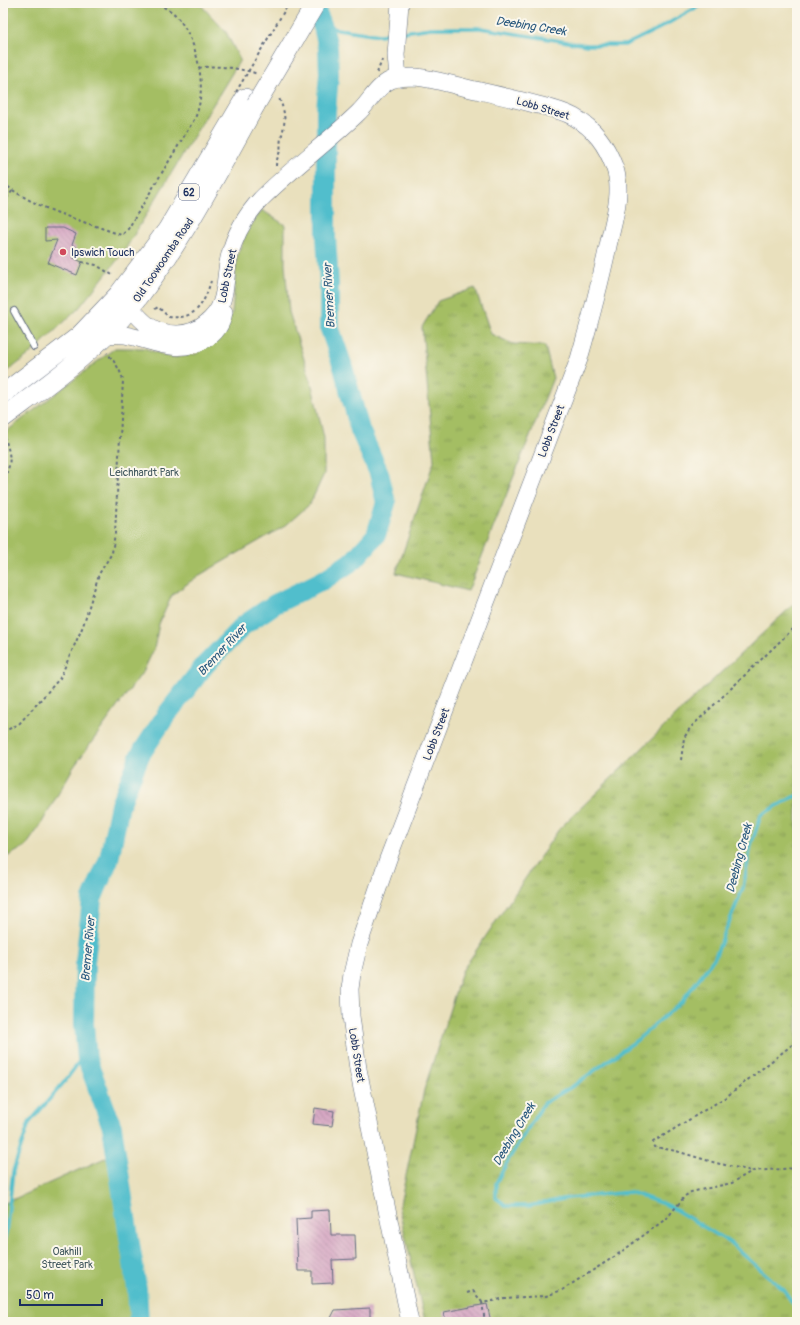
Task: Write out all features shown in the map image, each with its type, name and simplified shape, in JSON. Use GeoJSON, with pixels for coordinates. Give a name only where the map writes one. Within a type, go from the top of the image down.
{"type":"FeatureCollection","features":[{"type":"Feature","properties":{"kind":"main road","name":"Old Toowoomba Road"},"geometry":{"type":"LineString","coordinates":[[3,394],[79,336],[122,293],[179,240],[246,98],[301,3]]}},
{"type":"Feature","properties":{"kind":"main road","name":"Old Toowoomba Road"},"geometry":{"type":"LineString","coordinates":[[246,98],[316,3]]}},
{"type":"Feature","properties":{"kind":"main road"},"geometry":{"type":"LineString","coordinates":[[398,78],[396,55],[400,8]]}},
{"type":"Feature","properties":{"kind":"main road","name":"Lobb Street"},"geometry":{"type":"LineString","coordinates":[[122,293],[145,322],[154,329],[169,333],[186,333],[201,328],[213,318],[222,304],[231,252],[237,234],[259,201],[357,114],[381,87],[390,80],[398,78],[419,78],[532,103],[573,116],[593,131],[608,150],[616,170],[618,194],[614,220],[598,290],[579,358],[388,859],[359,944],[352,974],[350,1016],[357,1063],[410,1322]]}},
{"type":"Feature","properties":{"kind":"main road"},"geometry":{"type":"LineString","coordinates":[[105,344],[122,335],[157,344],[173,346],[186,346],[197,343],[211,335],[219,326],[224,314],[225,290]]}},
{"type":"Feature","properties":{"kind":"main road","name":"Old Toowoomba Road"},"geometry":{"type":"LineString","coordinates":[[3,418],[75,364],[105,344],[122,293]]}},
{"type":"Feature","properties":{"kind":"lane"},"geometry":{"type":"LineString","coordinates":[[14,311],[34,347]]}},
{"type":"Feature","properties":{"kind":"path"},"geometry":{"type":"LineString","coordinates":[[3,183],[36,204],[69,218],[87,222],[122,235],[128,229],[195,118],[199,106],[200,68],[192,41],[178,17],[157,3]]}},
{"type":"Feature","properties":{"kind":"path"},"geometry":{"type":"LineString","coordinates":[[246,98],[289,3]]}},
{"type":"Feature","properties":{"kind":"path"},"geometry":{"type":"LineString","coordinates":[[3,203],[13,190]]}},
{"type":"Feature","properties":{"kind":"path"},"geometry":{"type":"LineString","coordinates":[[82,262],[96,265],[122,293]]}},
{"type":"Feature","properties":{"kind":"path"},"geometry":{"type":"LineString","coordinates":[[3,732],[19,724],[60,678],[83,626],[100,574],[112,553],[115,532],[123,380],[118,366],[105,344]]}},
{"type":"Feature","properties":{"kind":"path"},"geometry":{"type":"LineString","coordinates":[[3,479],[10,464],[5,438]]}},
{"type":"Feature","properties":{"kind":"path"},"geometry":{"type":"LineString","coordinates":[[681,760],[684,738],[690,728],[797,625]]}},
{"type":"Feature","properties":{"kind":"path"},"geometry":{"type":"LineString","coordinates":[[797,1041],[726,1097],[653,1142],[655,1147],[676,1150],[716,1163],[752,1171],[797,1168]]}},
{"type":"Feature","properties":{"kind":"path"},"geometry":{"type":"LineString","coordinates":[[482,1302],[510,1298],[546,1296],[562,1290],[617,1255],[667,1218],[685,1196],[691,1192],[732,1183],[752,1171]]}},
{"type":"Feature","properties":{"kind":"path"},"geometry":{"type":"LineString","coordinates":[[467,1293],[473,1291],[482,1302],[485,1322]]}},
{"type":"Feature","properties":{"kind":"green space"},"geometry":{"type":"Polygon","coordinates":[[[3,3],[199,3],[226,32],[240,60],[123,253],[78,309],[30,354],[3,375],[3,3]]]}},
{"type":"Feature","properties":{"kind":"green space","name":"Leichhardt Park"},"geometry":{"type":"Polygon","coordinates":[[[262,210],[285,225],[285,264],[289,312],[311,381],[324,438],[324,474],[310,504],[285,526],[198,576],[172,595],[159,624],[154,649],[144,670],[73,768],[40,826],[26,846],[3,859],[3,434],[115,348],[144,348],[172,358],[196,354],[216,339],[232,313],[237,255],[248,229],[262,210]]]}},
{"type":"Feature","properties":{"kind":"green space"},"geometry":{"type":"Polygon","coordinates":[[[475,288],[491,334],[513,344],[545,346],[553,378],[468,591],[396,573],[434,461],[422,327],[438,301],[475,288]]]}},
{"type":"Feature","properties":{"kind":"green space"},"geometry":{"type":"Polygon","coordinates":[[[797,601],[797,1322],[425,1322],[399,1209],[424,1090],[462,971],[559,829],[698,694],[797,601]]]}},
{"type":"Feature","properties":{"kind":"green space","name":"Oakhill Street Park"},"geometry":{"type":"Polygon","coordinates":[[[116,1153],[137,1289],[139,1322],[3,1322],[3,1204],[116,1153]]]}},
{"type":"Feature","properties":{"kind":"building","name":"Ipswich Touch"},"geometry":{"type":"Polygon","coordinates":[[[45,228],[63,228],[76,234],[72,245],[76,247],[72,257],[82,262],[77,275],[48,263],[57,240],[45,241],[45,228]]]}},
{"type":"Feature","properties":{"kind":"building"},"geometry":{"type":"Polygon","coordinates":[[[315,1108],[334,1111],[332,1126],[313,1124],[315,1108]]]}},
{"type":"Feature","properties":{"kind":"building"},"geometry":{"type":"Polygon","coordinates":[[[330,1210],[331,1235],[355,1235],[356,1259],[332,1260],[333,1283],[312,1284],[312,1271],[298,1271],[296,1219],[311,1218],[311,1211],[330,1210]]]}},
{"type":"Feature","properties":{"kind":"building"},"geometry":{"type":"Polygon","coordinates":[[[487,1304],[491,1322],[446,1322],[444,1312],[487,1304]]]}},
{"type":"Feature","properties":{"kind":"building"},"geometry":{"type":"Polygon","coordinates":[[[370,1308],[370,1322],[329,1322],[335,1310],[370,1308]]]}},
{"type":"Feature","properties":{"kind":"waterway","name":"Bremer River"},"geometry":{"type":"LineString","coordinates":[[139,1322],[137,1289],[112,1127],[87,1059],[84,1024],[85,962],[92,899],[109,859],[120,805],[140,755],[167,714],[205,665],[244,625],[275,604],[322,581],[354,560],[376,535],[386,503],[379,473],[360,430],[343,367],[329,326],[329,284],[326,237],[326,111],[329,74],[328,47],[323,27],[313,3]]}},
{"type":"Feature","properties":{"kind":"waterway","name":"Deebing Creek"},"geometry":{"type":"LineString","coordinates":[[403,32],[431,28],[480,28],[587,45],[625,45],[658,29],[699,6],[701,3]]}},
{"type":"Feature","properties":{"kind":"waterway","name":"Deebing Creek"},"geometry":{"type":"LineString","coordinates":[[323,27],[380,35],[393,33]]}},
{"type":"Feature","properties":{"kind":"waterway","name":"Deebing Creek"},"geometry":{"type":"LineString","coordinates":[[797,796],[761,815],[751,845],[743,888],[715,957],[682,1001],[637,1040],[573,1086],[544,1103],[510,1157],[496,1183],[496,1198],[507,1206],[529,1206],[568,1198],[630,1192],[669,1206],[729,1242],[784,1290],[797,1310]]}},
{"type":"Feature","properties":{"kind":"waterway"},"geometry":{"type":"LineString","coordinates":[[3,1243],[6,1234],[13,1171],[29,1123],[65,1081],[86,1053]]}},
{"type":"Feature","properties":{"kind":"place","name":"Ipswich Touch"},"geometry":{"type":"Point","coordinates":[63,252]}}]}
